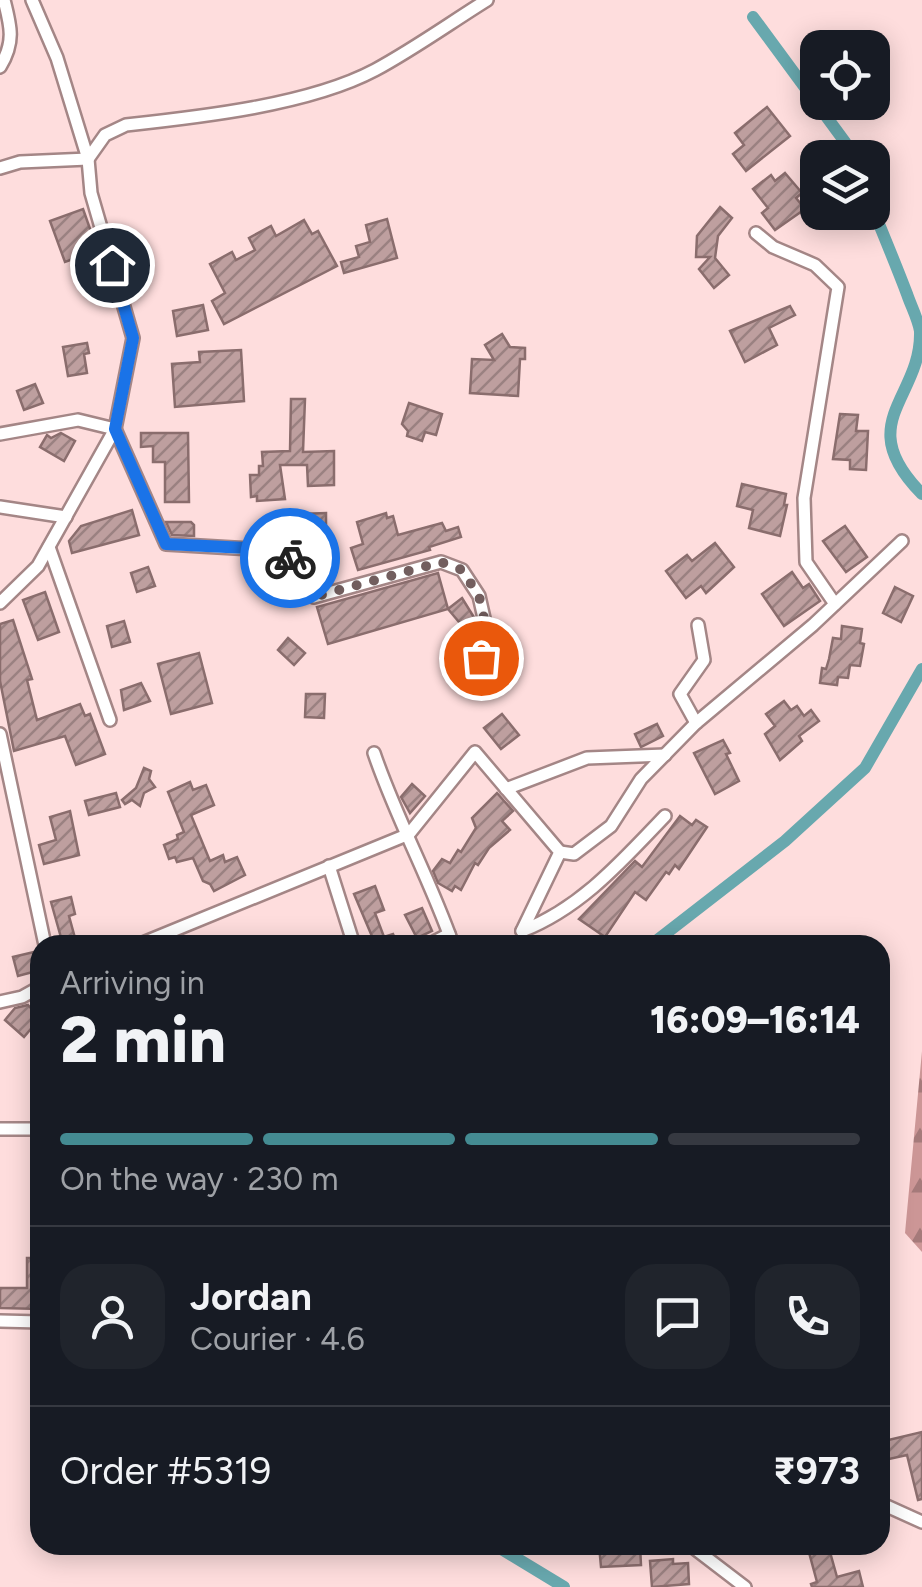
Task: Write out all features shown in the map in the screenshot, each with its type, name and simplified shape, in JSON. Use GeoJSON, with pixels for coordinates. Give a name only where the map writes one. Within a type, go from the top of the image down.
{"type":"FeatureCollection","features":[{"type":"Feature","properties":{"kind":"street"},"geometry":{"type":"LineString","coordinates":[[0,67],[9,52],[13,33],[4,0]]}},
{"type":"Feature","properties":{"kind":"street"},"geometry":{"type":"LineString","coordinates":[[0,603],[38,566],[115,429],[133,338],[92,193],[88,159],[57,58],[32,0]]}},
{"type":"Feature","properties":{"kind":"street"},"geometry":{"type":"LineString","coordinates":[[88,159],[105,135],[126,125],[281,100],[373,71],[487,0]]}},
{"type":"Feature","properties":{"kind":"street"},"geometry":{"type":"LineString","coordinates":[[0,168],[20,162],[88,159]]}},
{"type":"Feature","properties":{"kind":"street"},"geometry":{"type":"LineString","coordinates":[[756,233],[773,247],[815,265],[838,287],[804,498],[806,562],[835,604]]}},
{"type":"Feature","properties":{"kind":"street"},"geometry":{"type":"LineString","coordinates":[[0,433],[78,420],[115,429]]}},
{"type":"Feature","properties":{"kind":"street"},"geometry":{"type":"LineString","coordinates":[[115,429],[166,544],[286,550],[314,597],[441,562],[462,570],[479,596],[486,627],[481,658]]}},
{"type":"Feature","properties":{"kind":"street"},"geometry":{"type":"LineString","coordinates":[[0,507],[66,517]]}},
{"type":"Feature","properties":{"kind":"street"},"geometry":{"type":"LineString","coordinates":[[162,935],[408,834],[475,752],[560,852],[574,854],[611,826],[642,779],[696,723],[902,541]]}},
{"type":"Feature","properties":{"kind":"street"},"geometry":{"type":"LineString","coordinates":[[48,547],[110,720]]}},
{"type":"Feature","properties":{"kind":"street"},"geometry":{"type":"LineString","coordinates":[[696,723],[680,694],[704,660],[698,626]]}},
{"type":"Feature","properties":{"kind":"street"},"geometry":{"type":"LineString","coordinates":[[0,734],[43,935]]}},
{"type":"Feature","properties":{"kind":"street"},"geometry":{"type":"LineString","coordinates":[[374,753],[388,796],[408,834],[449,935]]}},
{"type":"Feature","properties":{"kind":"street"},"geometry":{"type":"LineString","coordinates":[[506,788],[587,758],[664,755]]}},
{"type":"Feature","properties":{"kind":"street"},"geometry":{"type":"LineString","coordinates":[[560,852],[522,931],[555,918],[614,870],[665,816]]}},
{"type":"Feature","properties":{"kind":"street"},"geometry":{"type":"LineString","coordinates":[[329,866],[351,935]]}},
{"type":"Feature","properties":{"kind":"street"},"geometry":{"type":"LineString","coordinates":[[0,1002],[30,993]]}},
{"type":"Feature","properties":{"kind":"street"},"geometry":{"type":"LineString","coordinates":[[0,1129],[30,1129]]}},
{"type":"Feature","properties":{"kind":"street"},"geometry":{"type":"LineString","coordinates":[[0,1321],[30,1322]]}},
{"type":"Feature","properties":{"kind":"street"},"geometry":{"type":"LineString","coordinates":[[890,1508],[922,1522]]}},
{"type":"Feature","properties":{"kind":"street"},"geometry":{"type":"LineString","coordinates":[[703,1555],[745,1587]]}},
{"type":"Feature","properties":{"kind":"green space"},"geometry":{"type":"Polygon","coordinates":[[[922,1051],[922,1252],[905,1233],[922,1051]]]}},
{"type":"Feature","properties":{"kind":"building"},"geometry":{"type":"Polygon","coordinates":[[[767,107],[790,136],[746,171],[733,154],[744,145],[735,133],[767,107]]]}},
{"type":"Feature","properties":{"kind":"building"},"geometry":{"type":"Polygon","coordinates":[[[785,173],[800,191],[796,198],[800,212],[775,230],[762,213],[768,208],[753,189],[771,175],[775,181],[785,173]]]}},
{"type":"Feature","properties":{"kind":"building"},"geometry":{"type":"Polygon","coordinates":[[[720,207],[732,218],[718,236],[715,258],[729,275],[714,288],[699,269],[710,257],[696,257],[697,236],[720,207]]]}},
{"type":"Feature","properties":{"kind":"building"},"geometry":{"type":"Polygon","coordinates":[[[83,209],[94,240],[90,241],[93,252],[65,262],[50,221],[83,209]]]}},
{"type":"Feature","properties":{"kind":"building"},"geometry":{"type":"Polygon","coordinates":[[[387,219],[397,258],[344,273],[341,262],[359,257],[356,246],[370,242],[366,225],[387,219]]]}},
{"type":"Feature","properties":{"kind":"building"},"geometry":{"type":"Polygon","coordinates":[[[304,220],[312,234],[318,231],[337,266],[224,324],[212,301],[225,293],[210,264],[232,252],[236,260],[255,250],[249,238],[271,226],[276,236],[304,220]]]}},
{"type":"Feature","properties":{"kind":"building"},"geometry":{"type":"Polygon","coordinates":[[[203,305],[208,330],[177,336],[173,311],[203,305]]]}},
{"type":"Feature","properties":{"kind":"building"},"geometry":{"type":"Polygon","coordinates":[[[790,306],[795,315],[769,328],[777,345],[745,362],[730,331],[790,306]]]}},
{"type":"Feature","properties":{"kind":"building"},"geometry":{"type":"Polygon","coordinates":[[[502,334],[510,347],[525,348],[525,359],[520,359],[518,396],[470,393],[472,359],[494,360],[485,345],[502,334]]]}},
{"type":"Feature","properties":{"kind":"building"},"geometry":{"type":"Polygon","coordinates":[[[87,343],[87,373],[68,376],[63,347],[87,343]]]}},
{"type":"Feature","properties":{"kind":"building"},"geometry":{"type":"Polygon","coordinates":[[[241,350],[244,401],[175,407],[172,364],[200,362],[199,352],[241,350]]]}},
{"type":"Feature","properties":{"kind":"building"},"geometry":{"type":"Polygon","coordinates":[[[35,384],[43,403],[24,410],[17,391],[35,384]]]}},
{"type":"Feature","properties":{"kind":"building"},"geometry":{"type":"Polygon","coordinates":[[[291,399],[305,399],[303,452],[334,451],[334,485],[308,486],[307,465],[280,465],[285,499],[257,501],[257,496],[251,497],[250,475],[259,475],[262,452],[290,451],[291,399]]]}},
{"type":"Feature","properties":{"kind":"building"},"geometry":{"type":"Polygon","coordinates":[[[409,403],[442,414],[436,435],[425,432],[422,441],[407,436],[402,424],[409,403]]]}},
{"type":"Feature","properties":{"kind":"building"},"geometry":{"type":"Polygon","coordinates":[[[840,414],[858,415],[856,431],[868,431],[866,470],[850,469],[850,460],[833,459],[840,414]]]}},
{"type":"Feature","properties":{"kind":"building"},"geometry":{"type":"Polygon","coordinates":[[[61,433],[75,441],[64,461],[40,447],[47,435],[51,438],[61,433]]]}},
{"type":"Feature","properties":{"kind":"building"},"geometry":{"type":"Polygon","coordinates":[[[141,433],[188,433],[189,502],[165,502],[165,462],[153,462],[153,446],[141,447],[141,433]]]}},
{"type":"Feature","properties":{"kind":"building"},"geometry":{"type":"Polygon","coordinates":[[[742,484],[786,494],[780,536],[749,528],[753,510],[737,506],[742,484]]]}},
{"type":"Feature","properties":{"kind":"building"},"geometry":{"type":"Polygon","coordinates":[[[132,510],[139,535],[72,553],[69,541],[81,526],[132,510]]]}},
{"type":"Feature","properties":{"kind":"building"},"geometry":{"type":"Polygon","coordinates":[[[326,513],[326,532],[306,533],[306,529],[300,529],[300,514],[326,513]]]}},
{"type":"Feature","properties":{"kind":"building"},"geometry":{"type":"Polygon","coordinates":[[[386,513],[387,518],[393,516],[398,535],[442,523],[446,531],[458,527],[461,537],[358,570],[351,548],[363,544],[357,522],[386,513]]]}},
{"type":"Feature","properties":{"kind":"building"},"geometry":{"type":"Polygon","coordinates":[[[166,522],[191,522],[194,536],[172,535],[166,522]]]}},
{"type":"Feature","properties":{"kind":"building"},"geometry":{"type":"Polygon","coordinates":[[[845,526],[867,557],[846,572],[823,541],[845,526]]]}},
{"type":"Feature","properties":{"kind":"building"},"geometry":{"type":"Polygon","coordinates":[[[715,543],[734,567],[706,593],[701,586],[686,598],[666,571],[687,555],[692,561],[715,543]]]}},
{"type":"Feature","properties":{"kind":"building"},"geometry":{"type":"Polygon","coordinates":[[[148,567],[155,586],[137,592],[131,573],[148,567]]]}},
{"type":"Feature","properties":{"kind":"building"},"geometry":{"type":"Polygon","coordinates":[[[792,572],[803,588],[809,584],[820,601],[784,626],[762,594],[792,572]]]}},
{"type":"Feature","properties":{"kind":"building"},"geometry":{"type":"Polygon","coordinates":[[[438,573],[448,609],[328,644],[317,607],[438,573]]]}},
{"type":"Feature","properties":{"kind":"building"},"geometry":{"type":"Polygon","coordinates":[[[895,587],[913,596],[901,622],[883,613],[895,587]]]}},
{"type":"Feature","properties":{"kind":"building"},"geometry":{"type":"Polygon","coordinates":[[[45,592],[59,632],[38,640],[23,600],[45,592]]]}},
{"type":"Feature","properties":{"kind":"building"},"geometry":{"type":"Polygon","coordinates":[[[462,598],[475,619],[464,628],[448,609],[462,598]]]}},
{"type":"Feature","properties":{"kind":"building"},"geometry":{"type":"Polygon","coordinates":[[[13,620],[32,679],[27,680],[37,720],[80,704],[85,716],[90,714],[105,754],[76,765],[65,736],[14,751],[0,681],[0,624],[13,620]]]}},
{"type":"Feature","properties":{"kind":"building"},"geometry":{"type":"Polygon","coordinates":[[[124,621],[130,642],[112,647],[107,626],[124,621]]]}},
{"type":"Feature","properties":{"kind":"building"},"geometry":{"type":"Polygon","coordinates":[[[842,626],[862,629],[860,666],[850,665],[848,678],[838,677],[837,685],[820,683],[833,638],[841,639],[842,626]]]}},
{"type":"Feature","properties":{"kind":"building"},"geometry":{"type":"Polygon","coordinates":[[[288,638],[305,653],[294,665],[278,650],[288,638]]]}},
{"type":"Feature","properties":{"kind":"building"},"geometry":{"type":"Polygon","coordinates":[[[199,653],[212,703],[171,714],[158,664],[199,653]]]}},
{"type":"Feature","properties":{"kind":"building"},"geometry":{"type":"Polygon","coordinates":[[[141,683],[150,701],[124,710],[121,690],[141,683]]]}},
{"type":"Feature","properties":{"kind":"building"},"geometry":{"type":"Polygon","coordinates":[[[306,694],[325,694],[324,718],[305,717],[306,694]]]}},
{"type":"Feature","properties":{"kind":"building"},"geometry":{"type":"Polygon","coordinates":[[[784,701],[791,710],[797,706],[804,716],[811,710],[819,721],[799,736],[802,741],[780,760],[765,734],[775,726],[766,714],[784,701]]]}},
{"type":"Feature","properties":{"kind":"building"},"geometry":{"type":"Polygon","coordinates":[[[502,714],[519,735],[501,749],[484,728],[502,714]]]}},
{"type":"Feature","properties":{"kind":"building"},"geometry":{"type":"Polygon","coordinates":[[[657,724],[663,736],[641,747],[635,734],[657,724]]]}},
{"type":"Feature","properties":{"kind":"building"},"geometry":{"type":"Polygon","coordinates":[[[723,740],[739,781],[715,794],[694,753],[723,740]]]}},
{"type":"Feature","properties":{"kind":"building"},"geometry":{"type":"Polygon","coordinates":[[[144,768],[151,771],[149,779],[155,787],[144,793],[140,806],[132,800],[125,804],[122,800],[136,788],[144,768]]]}},
{"type":"Feature","properties":{"kind":"building"},"geometry":{"type":"Polygon","coordinates":[[[190,782],[193,790],[206,785],[214,805],[191,815],[210,861],[223,855],[225,862],[237,857],[245,875],[214,891],[203,881],[193,858],[177,862],[175,857],[169,859],[164,845],[184,832],[168,792],[190,782]]]}},
{"type":"Feature","properties":{"kind":"building"},"geometry":{"type":"Polygon","coordinates":[[[412,784],[425,796],[410,813],[401,797],[412,784]]]}},
{"type":"Feature","properties":{"kind":"building"},"geometry":{"type":"Polygon","coordinates":[[[116,793],[120,807],[89,815],[85,801],[116,793]]]}},
{"type":"Feature","properties":{"kind":"building"},"geometry":{"type":"Polygon","coordinates":[[[497,793],[513,811],[502,821],[510,830],[489,848],[478,865],[475,863],[461,890],[455,886],[452,891],[438,883],[433,871],[442,859],[450,863],[458,850],[461,852],[476,828],[472,818],[497,793]]]}},
{"type":"Feature","properties":{"kind":"building"},"geometry":{"type":"Polygon","coordinates":[[[70,811],[79,855],[44,864],[39,845],[56,840],[50,817],[70,811]]]}},
{"type":"Feature","properties":{"kind":"building"},"geometry":{"type":"Polygon","coordinates":[[[680,816],[692,825],[696,820],[707,827],[679,869],[675,865],[669,874],[666,872],[646,900],[635,892],[606,935],[579,919],[635,861],[642,867],[680,816]]]}},
{"type":"Feature","properties":{"kind":"building"},"geometry":{"type":"Polygon","coordinates":[[[375,886],[384,910],[375,913],[383,935],[371,935],[354,894],[375,886]]]}},
{"type":"Feature","properties":{"kind":"building"},"geometry":{"type":"Polygon","coordinates":[[[71,897],[75,914],[69,916],[74,935],[60,935],[51,902],[71,897]]]}},
{"type":"Feature","properties":{"kind":"building"},"geometry":{"type":"Polygon","coordinates":[[[422,908],[432,931],[415,935],[405,915],[422,908]]]}},
{"type":"Feature","properties":{"kind":"building"},"geometry":{"type":"Polygon","coordinates":[[[30,953],[30,973],[18,976],[13,957],[30,953]]]}},
{"type":"Feature","properties":{"kind":"building"},"geometry":{"type":"Polygon","coordinates":[[[30,1007],[30,1030],[24,1037],[5,1020],[15,1008],[30,1007]]]}},
{"type":"Feature","properties":{"kind":"building"},"geometry":{"type":"Polygon","coordinates":[[[30,1258],[30,1309],[0,1308],[0,1288],[27,1288],[30,1258]]]}},
{"type":"Feature","properties":{"kind":"building"},"geometry":{"type":"Polygon","coordinates":[[[922,1432],[922,1499],[918,1500],[907,1455],[890,1459],[890,1440],[922,1432]]]}},
{"type":"Feature","properties":{"kind":"building"},"geometry":{"type":"Polygon","coordinates":[[[600,1555],[640,1555],[641,1565],[601,1567],[600,1555]]]}},
{"type":"Feature","properties":{"kind":"building"},"geometry":{"type":"Polygon","coordinates":[[[810,1555],[831,1555],[837,1577],[859,1571],[863,1587],[812,1587],[817,1582],[810,1555]]]}},
{"type":"Feature","properties":{"kind":"building"},"geometry":{"type":"Polygon","coordinates":[[[673,1559],[673,1564],[688,1563],[689,1584],[652,1587],[650,1561],[673,1559]]]}},
{"type":"Feature","properties":{"kind":"waterway"},"geometry":{"type":"LineString","coordinates":[[753,17],[844,140]]}},
{"type":"Feature","properties":{"kind":"waterway"},"geometry":{"type":"LineString","coordinates":[[881,230],[920,331],[918,355],[891,429],[892,448],[902,469],[922,494]]}},
{"type":"Feature","properties":{"kind":"waterway"},"geometry":{"type":"LineString","coordinates":[[664,935],[785,841],[865,768],[922,669]]}},
{"type":"Feature","properties":{"kind":"waterway"},"geometry":{"type":"LineString","coordinates":[[511,1555],[564,1587]]}},
{"type":"Feature","properties":{"kind":"way so far"},"geometry":{"type":"LineString","coordinates":[[290,558],[314,597],[441,562],[462,570],[485,612],[481,658]]}},
{"type":"Feature","properties":{"kind":"route"},"geometry":{"type":"LineString","coordinates":[[112,265],[133,338],[115,429],[166,544],[286,550],[290,558]]}}]}
